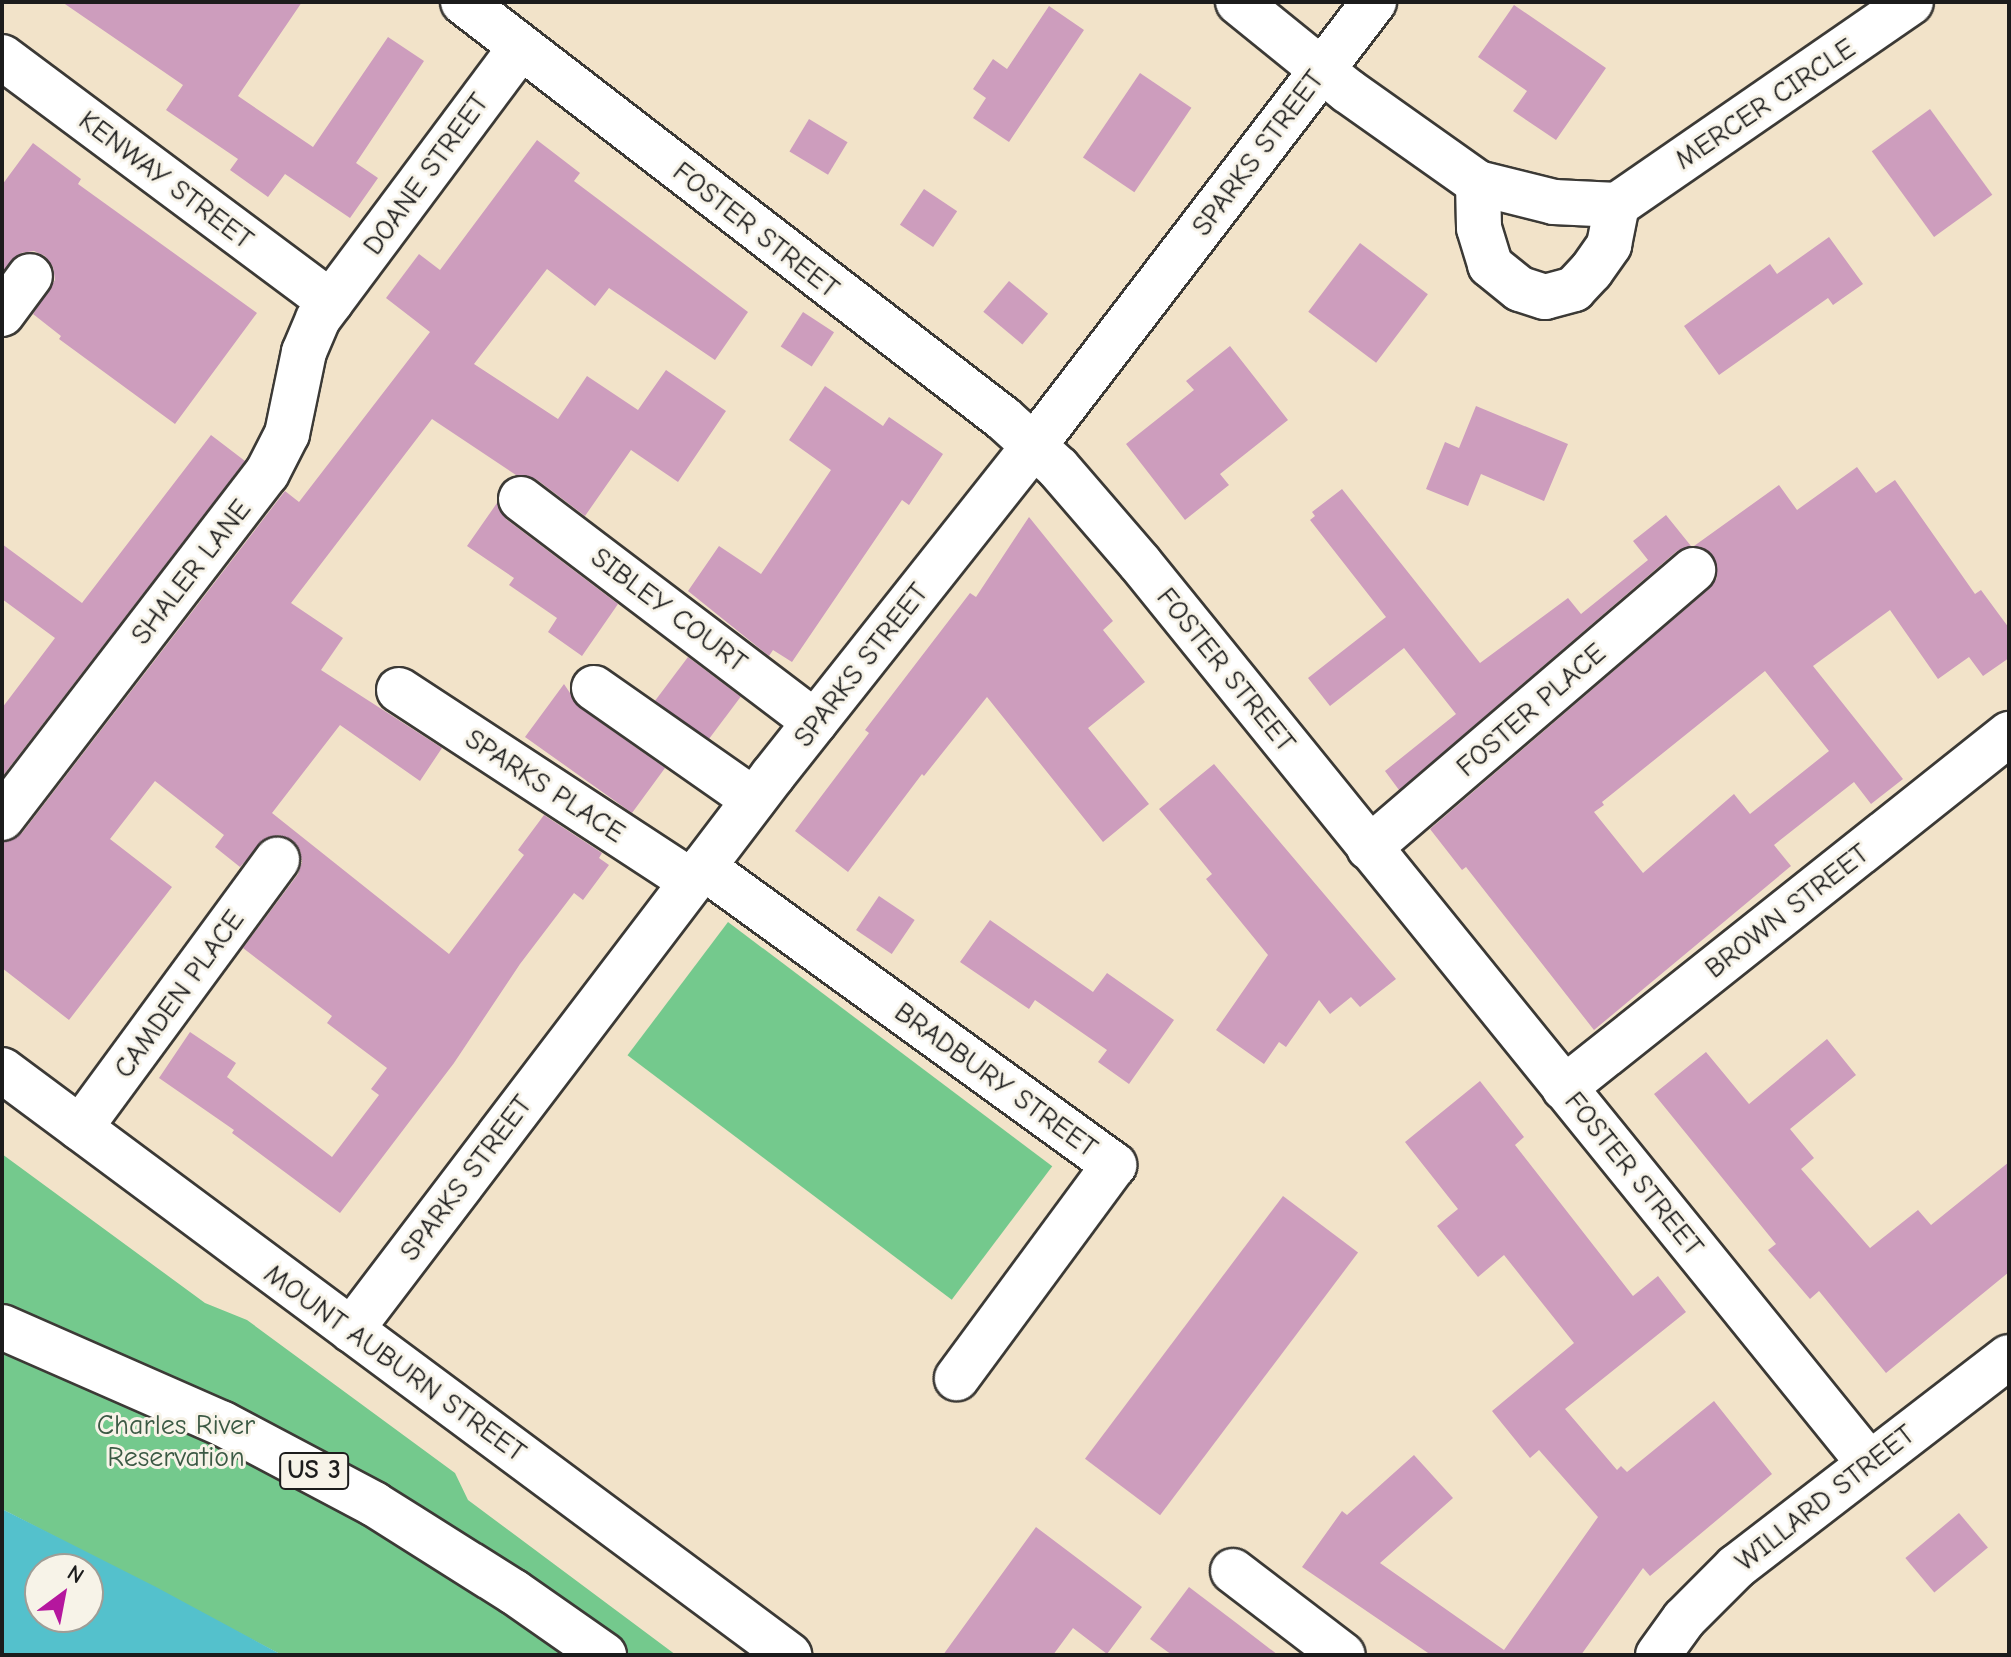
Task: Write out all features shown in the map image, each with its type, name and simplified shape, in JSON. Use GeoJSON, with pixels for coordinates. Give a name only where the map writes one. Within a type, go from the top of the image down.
{"type":"FeatureCollection","features":[{"type":"Feature","properties":{"kind":"main road","name":"FOSTER STREET"},"geometry":{"type":"LineString","coordinates":[[463,2],[804,268],[1004,419],[1058,468],[1140,563],[1868,1462]]}},
{"type":"Feature","properties":{"kind":"main road"},"geometry":{"type":"LineString","coordinates":[[1238,2],[1322,70],[1478,183],[1554,202],[1617,205],[1609,245],[1574,289],[1545,297],[1520,289],[1490,265],[1479,228],[1478,183]]}},
{"type":"Feature","properties":{"kind":"main road","name":"SPARKS STREET"},"geometry":{"type":"LineString","coordinates":[[351,1330],[754,800],[1033,447],[1374,2]]}},
{"type":"Feature","properties":{"kind":"main road","name":"MERCER CIRCLE"},"geometry":{"type":"LineString","coordinates":[[1617,205],[1911,2]]}},
{"type":"Feature","properties":{"kind":"main road","name":"DOANE STREET"},"geometry":{"type":"LineString","coordinates":[[331,302],[521,47]]}},
{"type":"Feature","properties":{"kind":"main road","name":"KENWAY STREET"},"geometry":{"type":"LineString","coordinates":[[2,57],[331,302]]}},
{"type":"Feature","properties":{"kind":"main road"},"geometry":{"type":"LineString","coordinates":[[2,314],[30,276]]}},
{"type":"Feature","properties":{"kind":"main road","name":"SHALER LANE"},"geometry":{"type":"LineString","coordinates":[[2,818],[267,473],[287,434],[310,334],[331,302]]}},
{"type":"Feature","properties":{"kind":"main road","name":"SIBLEY COURT"},"geometry":{"type":"LineString","coordinates":[[521,499],[815,722]]}},
{"type":"Feature","properties":{"kind":"main road","name":"FOSTER PLACE"},"geometry":{"type":"LineString","coordinates":[[1369,848],[1693,570]]}},
{"type":"Feature","properties":{"kind":"main road"},"geometry":{"type":"LineString","coordinates":[[594,688],[754,800]]}},
{"type":"Feature","properties":{"kind":"main road","name":"SPARKS PLACE"},"geometry":{"type":"LineString","coordinates":[[399,690],[697,875]]}},
{"type":"Feature","properties":{"kind":"main road","name":"BROWN STREET"},"geometry":{"type":"LineString","coordinates":[[1564,1088],[2009,734]]}},
{"type":"Feature","properties":{"kind":"main road","name":"CAMDEN PLACE"},"geometry":{"type":"LineString","coordinates":[[80,1128],[277,860]]}},
{"type":"Feature","properties":{"kind":"main road","name":"BRADBURY STREET"},"geometry":{"type":"LineString","coordinates":[[697,875],[1114,1165],[957,1378]]}},
{"type":"Feature","properties":{"kind":"main road","name":"MOUNT AUBURN STREET"},"geometry":{"type":"LineString","coordinates":[[2,1070],[789,1655]]}},
{"type":"Feature","properties":{"kind":"main road","name":"US 3"},"geometry":{"type":"LineString","coordinates":[[2,1327],[146,1388],[335,1483],[442,1544],[604,1655]]}},
{"type":"Feature","properties":{"kind":"main road","name":"WILLARD STREET"},"geometry":{"type":"LineString","coordinates":[[1658,1655],[1684,1619],[1736,1567],[1868,1462],[2009,1357]]}},
{"type":"Feature","properties":{"kind":"main road"},"geometry":{"type":"LineString","coordinates":[[1233,1571],[1343,1655]]}},
{"type":"Feature","properties":{"kind":"green space"},"geometry":{"type":"Polygon","coordinates":[[[728,922],[1052,1166],[952,1300],[627,1055],[728,922]]]}},
{"type":"Feature","properties":{"kind":"green space","name":"Charles River Reservation"},"geometry":{"type":"Polygon","coordinates":[[[2,1154],[205,1303],[247,1320],[455,1473],[468,1500],[676,1655],[282,1655],[104,1562],[104,1553],[86,1553],[2,1509],[2,1154]]]}},
{"type":"Feature","properties":{"kind":"water"},"geometry":{"type":"Polygon","coordinates":[[[2,1509],[89,1553],[24,1553],[24,1633],[104,1633],[104,1561],[282,1655],[2,1655],[2,1509]]]}},
{"type":"Feature","properties":{"kind":"building"},"geometry":{"type":"Polygon","coordinates":[[[62,2],[302,2],[238,96],[313,147],[388,37],[424,61],[356,163],[378,178],[350,218],[285,174],[268,197],[230,170],[238,159],[166,110],[183,85],[62,2]]]}},
{"type":"Feature","properties":{"kind":"building"},"geometry":{"type":"Polygon","coordinates":[[[1514,5],[1606,68],[1556,140],[1513,111],[1527,91],[1478,57],[1514,5]]]}},
{"type":"Feature","properties":{"kind":"building"},"geometry":{"type":"Polygon","coordinates":[[[1049,6],[1084,30],[1009,142],[973,118],[986,98],[973,89],[993,59],[1007,69],[1049,6]]]}},
{"type":"Feature","properties":{"kind":"building"},"geometry":{"type":"Polygon","coordinates":[[[1140,73],[1191,108],[1134,192],[1083,158],[1140,73]]]}},
{"type":"Feature","properties":{"kind":"building"},"geometry":{"type":"Polygon","coordinates":[[[1930,109],[1992,195],[1934,237],[1872,151],[1930,109]]]}},
{"type":"Feature","properties":{"kind":"building"},"geometry":{"type":"Polygon","coordinates":[[[809,119],[848,142],[828,175],[789,152],[809,119]]]}},
{"type":"Feature","properties":{"kind":"building"},"geometry":{"type":"Polygon","coordinates":[[[537,140],[580,173],[574,181],[748,312],[715,360],[609,288],[595,306],[547,269],[474,364],[558,419],[587,376],[638,410],[666,370],[726,411],[678,482],[631,450],[585,516],[536,479],[516,475],[432,419],[291,603],[343,638],[321,670],[442,748],[420,781],[340,725],[272,813],[449,954],[524,855],[518,850],[544,815],[602,853],[599,858],[609,865],[583,900],[574,893],[520,964],[454,1063],[340,1213],[232,1133],[234,1130],[159,1078],[190,1032],[236,1063],[227,1077],[332,1157],[379,1095],[371,1089],[387,1068],[327,1023],[332,1016],[243,948],[298,874],[302,862],[300,851],[292,840],[279,835],[266,838],[240,867],[215,847],[224,835],[155,781],[110,839],[172,887],[69,1020],[2,968],[2,842],[22,833],[285,491],[299,502],[430,332],[386,298],[419,254],[440,270],[537,140]]]}},
{"type":"Feature","properties":{"kind":"building"},"geometry":{"type":"Polygon","coordinates":[[[33,143],[81,179],[78,184],[257,313],[175,424],[59,339],[61,336],[33,314],[55,280],[53,267],[45,256],[34,251],[21,253],[2,272],[2,185],[33,143]]]}},
{"type":"Feature","properties":{"kind":"building"},"geometry":{"type":"Polygon","coordinates":[[[924,189],[957,211],[933,247],[900,225],[924,189]]]}},
{"type":"Feature","properties":{"kind":"building"},"geometry":{"type":"Polygon","coordinates":[[[1829,237],[1863,284],[1833,305],[1828,298],[1719,375],[1684,326],[1770,264],[1777,274],[1829,237]]]}},
{"type":"Feature","properties":{"kind":"building"},"geometry":{"type":"Polygon","coordinates":[[[1360,243],[1428,294],[1376,363],[1308,312],[1360,243]]]}},
{"type":"Feature","properties":{"kind":"building"},"geometry":{"type":"Polygon","coordinates":[[[1009,281],[1048,314],[1022,344],[983,312],[1009,281]]]}},
{"type":"Feature","properties":{"kind":"building"},"geometry":{"type":"Polygon","coordinates":[[[803,312],[834,332],[812,367],[781,346],[803,312]]]}},
{"type":"Feature","properties":{"kind":"building"},"geometry":{"type":"Polygon","coordinates":[[[1230,346],[1288,420],[1220,474],[1229,485],[1185,520],[1126,444],[1194,390],[1186,381],[1230,346]]]}},
{"type":"Feature","properties":{"kind":"building"},"geometry":{"type":"Polygon","coordinates":[[[825,386],[883,426],[889,417],[943,454],[909,505],[902,500],[792,662],[773,650],[769,656],[688,591],[719,546],[761,574],[831,470],[789,440],[825,386]]]}},
{"type":"Feature","properties":{"kind":"building"},"geometry":{"type":"Polygon","coordinates":[[[1476,406],[1568,444],[1544,501],[1481,474],[1468,506],[1426,489],[1445,442],[1459,448],[1476,406]]]}},
{"type":"Feature","properties":{"kind":"building"},"geometry":{"type":"Polygon","coordinates":[[[211,435],[245,461],[2,777],[2,708],[55,638],[2,599],[2,544],[82,603],[211,435]]]}},
{"type":"Feature","properties":{"kind":"building"},"geometry":{"type":"Polygon","coordinates":[[[1857,467],[1876,493],[1895,480],[1975,594],[1981,590],[2009,628],[2009,658],[1983,676],[1969,657],[1938,679],[1890,610],[1813,666],[1903,779],[1871,804],[1854,782],[1774,845],[1791,866],[1594,1030],[1466,867],[1462,870],[1430,829],[1709,589],[1717,578],[1717,565],[1711,553],[1694,546],[1779,485],[1797,510],[1857,467]],[[1765,671],[1602,802],[1604,805],[1594,812],[1643,873],[1734,794],[1750,814],[1829,751],[1765,671]]]}},
{"type":"Feature","properties":{"kind":"building"},"geometry":{"type":"Polygon","coordinates":[[[1342,489],[1480,663],[1568,598],[1581,614],[1648,560],[1633,541],[1666,515],[1691,546],[1677,551],[1399,790],[1385,771],[1456,714],[1404,648],[1330,706],[1308,678],[1386,617],[1310,520],[1315,516],[1312,512],[1342,489]]]}},
{"type":"Feature","properties":{"kind":"building"},"geometry":{"type":"Polygon","coordinates":[[[497,503],[506,519],[618,604],[582,656],[548,632],[557,618],[509,585],[514,578],[467,546],[497,503]]]}},
{"type":"Feature","properties":{"kind":"building"},"geometry":{"type":"Polygon","coordinates":[[[1029,517],[1113,621],[1103,630],[1145,682],[1088,728],[1149,804],[1103,842],[987,697],[924,776],[922,774],[848,872],[795,831],[869,733],[865,730],[970,593],[976,597],[1029,517]]]}},
{"type":"Feature","properties":{"kind":"building"},"geometry":{"type":"Polygon","coordinates":[[[688,657],[741,697],[708,741],[655,701],[688,657]]]}},
{"type":"Feature","properties":{"kind":"building"},"geometry":{"type":"Polygon","coordinates":[[[564,684],[580,708],[665,768],[632,813],[525,737],[564,684]]]}},
{"type":"Feature","properties":{"kind":"building"},"geometry":{"type":"Polygon","coordinates":[[[1214,764],[1396,979],[1360,1007],[1351,997],[1330,1014],[1319,1000],[1286,1047],[1279,1042],[1264,1064],[1216,1030],[1268,955],[1206,879],[1212,874],[1159,809],[1214,764]]]}},
{"type":"Feature","properties":{"kind":"building"},"geometry":{"type":"Polygon","coordinates":[[[879,896],[915,920],[892,954],[856,930],[879,896]]]}},
{"type":"Feature","properties":{"kind":"building"},"geometry":{"type":"Polygon","coordinates":[[[990,920],[1093,992],[1107,973],[1174,1020],[1129,1084],[1098,1062],[1107,1050],[1035,1000],[1029,1009],[960,962],[990,920]]]}},
{"type":"Feature","properties":{"kind":"building"},"geometry":{"type":"Polygon","coordinates":[[[1827,1039],[1856,1075],[1790,1129],[1814,1158],[1801,1169],[1870,1248],[1918,1210],[1931,1225],[2009,1162],[2009,1272],[1886,1373],[1819,1291],[1810,1299],[1768,1250],[1776,1244],[1654,1094],[1706,1052],[1749,1104],[1827,1039]]]}},
{"type":"Feature","properties":{"kind":"building"},"geometry":{"type":"Polygon","coordinates":[[[1480,1081],[1524,1137],[1515,1145],[1633,1296],[1658,1276],[1686,1312],[1565,1409],[1617,1470],[1621,1466],[1627,1472],[1714,1401],[1772,1474],[1650,1576],[1643,1568],[1581,1655],[1431,1655],[1302,1567],[1342,1511],[1347,1515],[1414,1455],[1453,1498],[1380,1563],[1504,1650],[1598,1517],[1539,1450],[1530,1458],[1492,1411],[1574,1343],[1504,1255],[1478,1277],[1437,1226],[1458,1209],[1405,1142],[1480,1081]]]}},
{"type":"Feature","properties":{"kind":"building"},"geometry":{"type":"Polygon","coordinates":[[[1283,1196],[1358,1253],[1160,1515],[1085,1459],[1283,1196]]]}},
{"type":"Feature","properties":{"kind":"building"},"geometry":{"type":"Polygon","coordinates":[[[1959,1513],[1988,1547],[1934,1592],[1905,1558],[1959,1513]]]}},
{"type":"Feature","properties":{"kind":"building"},"geometry":{"type":"Polygon","coordinates":[[[1036,1527],[1142,1607],[1107,1654],[1073,1628],[1053,1655],[943,1655],[1036,1527]]]}},
{"type":"Feature","properties":{"kind":"building"},"geometry":{"type":"Polygon","coordinates":[[[1189,1587],[1278,1655],[1172,1655],[1150,1639],[1189,1587]]]}}]}
